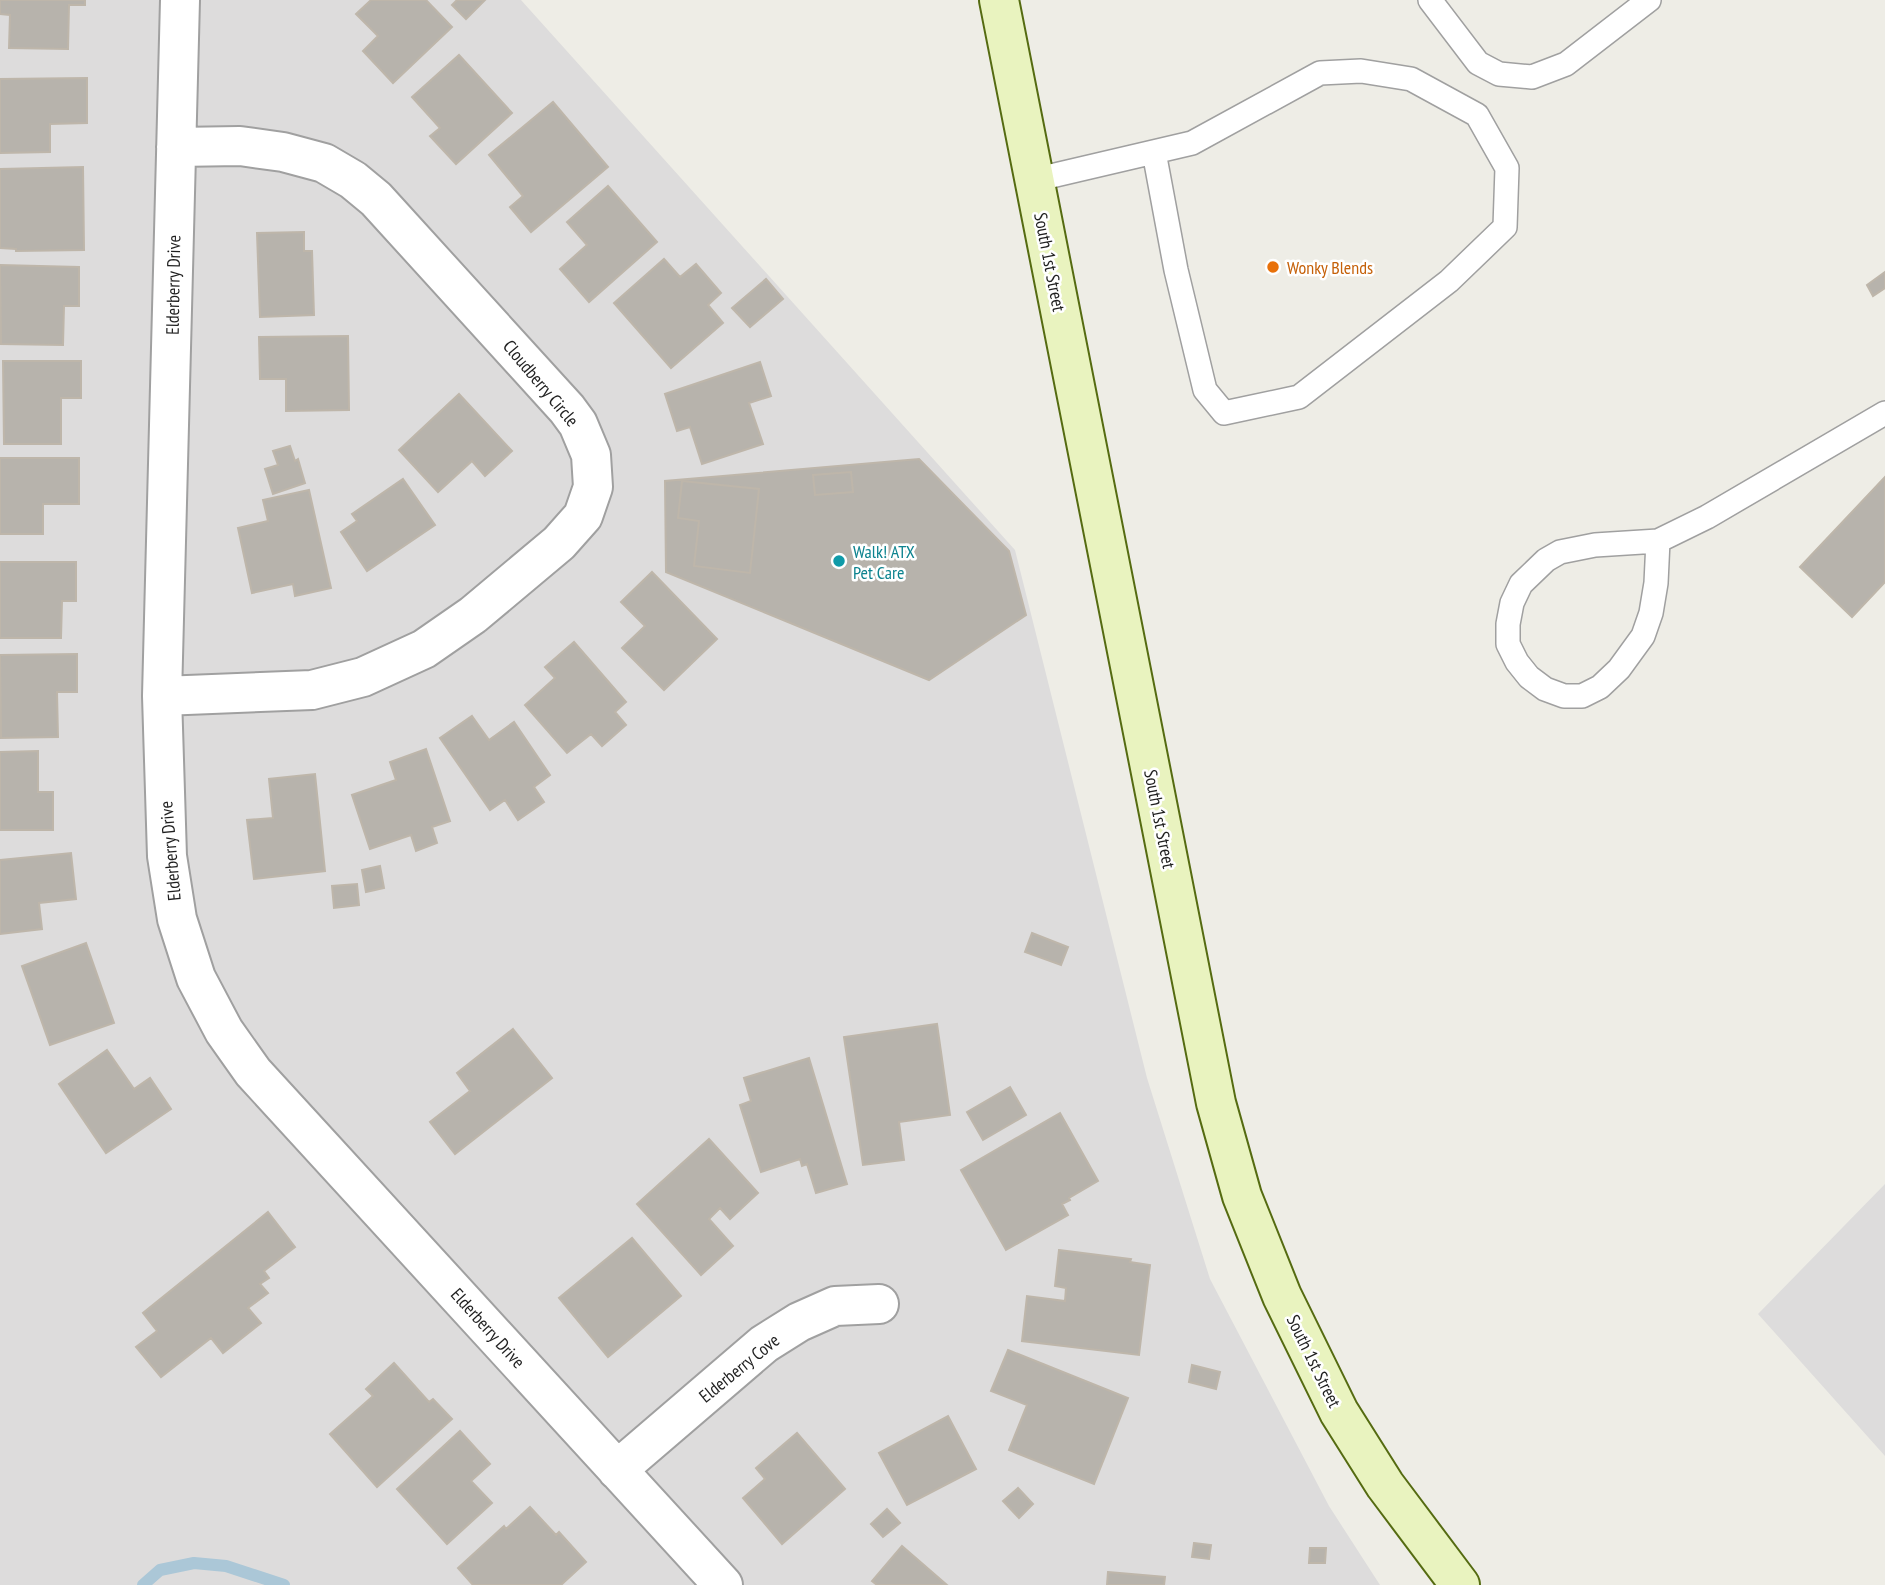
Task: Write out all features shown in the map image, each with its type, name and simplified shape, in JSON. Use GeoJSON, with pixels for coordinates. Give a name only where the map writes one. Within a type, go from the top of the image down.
{"type":"FeatureCollection","features":[{"type":"Feature","properties":{"kind":"main road","name":"South 1st Street"},"geometry":{"type":"LineString","coordinates":[[999,0],[1213,1089],[1242,1196],[1282,1296],[1339,1412],[1385,1485],[1460,1585]]}},
{"type":"Feature","properties":{"kind":"street","name":"Elderberry Drive"},"geometry":{"type":"LineString","coordinates":[[180,0],[162,695],[167,856],[177,919],[196,978],[224,1031],[253,1072],[723,1585]]}},
{"type":"Feature","properties":{"kind":"street","name":"Cloudberry Circle"},"geometry":{"type":"LineString","coordinates":[[162,695],[312,690],[363,677],[424,649],[473,615],[559,543],[583,516],[593,487],[591,455],[578,424],[567,409],[368,192],[324,163],[283,152],[240,146],[176,147]]}},
{"type":"Feature","properties":{"kind":"street","name":"Elderberry Cove"},"geometry":{"type":"LineString","coordinates":[[617,1470],[764,1344],[799,1322],[835,1306],[879,1304]]}},
{"type":"Feature","properties":{"kind":"lane"},"geometry":{"type":"LineString","coordinates":[[1430,0],[1478,63],[1499,74],[1532,77],[1566,64],[1649,0]]}},
{"type":"Feature","properties":{"kind":"lane"},"geometry":{"type":"LineString","coordinates":[[1034,180],[1154,152],[1192,144],[1320,73],[1361,71],[1411,79],[1477,115],[1507,168],[1505,227],[1449,281],[1299,397],[1224,413],[1205,390],[1176,270],[1154,152]]}},
{"type":"Feature","properties":{"kind":"lane"},"geometry":{"type":"LineString","coordinates":[[1658,541],[1651,613],[1643,636],[1619,669],[1600,687],[1582,696],[1564,696],[1545,689],[1529,677],[1508,644],[1508,624],[1512,603],[1521,584],[1534,571],[1560,552],[1595,545],[1658,541],[1707,517],[1885,413]]}},
{"type":"Feature","properties":{"kind":"shaded area"},"geometry":{"type":"Polygon","coordinates":[[[0,0],[521,0],[1015,550],[1147,1078],[1210,1279],[1329,1506],[1380,1585],[0,1585],[0,0]]]}},
{"type":"Feature","properties":{"kind":"shaded area"},"geometry":{"type":"Polygon","coordinates":[[[1885,1184],[1885,1456],[1758,1314],[1885,1184]]]}},
{"type":"Feature","properties":{"kind":"building"},"geometry":{"type":"Polygon","coordinates":[[[0,0],[85,0],[85,5],[69,5],[68,49],[9,48],[10,15],[0,14],[0,0]]]}},
{"type":"Feature","properties":{"kind":"building"},"geometry":{"type":"Polygon","coordinates":[[[371,0],[426,0],[452,27],[393,83],[363,51],[378,36],[356,14],[371,0]]]}},
{"type":"Feature","properties":{"kind":"building"},"geometry":{"type":"Polygon","coordinates":[[[457,0],[485,0],[466,19],[452,5],[457,0]]]}},
{"type":"Feature","properties":{"kind":"building"},"geometry":{"type":"Polygon","coordinates":[[[459,55],[512,113],[456,164],[430,136],[440,128],[412,97],[459,55]]]}},
{"type":"Feature","properties":{"kind":"building"},"geometry":{"type":"Polygon","coordinates":[[[87,78],[87,123],[50,124],[50,152],[0,153],[0,79],[87,78]]]}},
{"type":"Feature","properties":{"kind":"building"},"geometry":{"type":"Polygon","coordinates":[[[553,102],[608,167],[531,232],[510,207],[523,196],[489,155],[553,102]]]}},
{"type":"Feature","properties":{"kind":"building"},"geometry":{"type":"Polygon","coordinates":[[[83,167],[84,250],[16,251],[0,248],[0,169],[83,167]]]}},
{"type":"Feature","properties":{"kind":"building"},"geometry":{"type":"Polygon","coordinates":[[[608,186],[657,242],[589,302],[560,269],[587,245],[567,222],[608,186]]]}},
{"type":"Feature","properties":{"kind":"building"},"geometry":{"type":"Polygon","coordinates":[[[304,232],[304,251],[312,251],[314,315],[260,317],[257,233],[304,232]]]}},
{"type":"Feature","properties":{"kind":"building"},"geometry":{"type":"Polygon","coordinates":[[[664,259],[680,277],[696,264],[721,293],[708,305],[723,323],[671,368],[614,303],[664,259]]]}},
{"type":"Feature","properties":{"kind":"building"},"geometry":{"type":"Polygon","coordinates":[[[0,265],[79,267],[79,306],[64,306],[63,345],[1,344],[0,265]]]}},
{"type":"Feature","properties":{"kind":"building"},"geometry":{"type":"Polygon","coordinates":[[[1885,272],[1885,288],[1873,296],[1867,285],[1885,272]]]}},
{"type":"Feature","properties":{"kind":"building"},"geometry":{"type":"Polygon","coordinates":[[[766,279],[783,299],[750,327],[732,308],[766,279]]]}},
{"type":"Feature","properties":{"kind":"building"},"geometry":{"type":"Polygon","coordinates":[[[348,336],[349,410],[286,411],[286,379],[260,379],[259,337],[348,336]]]}},
{"type":"Feature","properties":{"kind":"building"},"geometry":{"type":"Polygon","coordinates":[[[3,361],[81,361],[81,398],[61,398],[61,444],[4,444],[3,361]]]}},
{"type":"Feature","properties":{"kind":"building"},"geometry":{"type":"Polygon","coordinates":[[[760,362],[771,396],[749,403],[763,444],[702,464],[690,427],[677,431],[665,394],[760,362]]]}},
{"type":"Feature","properties":{"kind":"building"},"geometry":{"type":"Polygon","coordinates":[[[459,394],[512,451],[485,476],[472,461],[438,492],[399,450],[459,394]]]}},
{"type":"Feature","properties":{"kind":"building"},"geometry":{"type":"Polygon","coordinates":[[[290,446],[295,461],[298,459],[305,483],[273,494],[265,469],[278,465],[273,451],[290,446]]]}},
{"type":"Feature","properties":{"kind":"building"},"geometry":{"type":"Polygon","coordinates":[[[0,458],[79,458],[79,504],[43,504],[43,534],[0,534],[0,458]]]}},
{"type":"Feature","properties":{"kind":"building","name":"Walk! ATX Pet Care"},"geometry":{"type":"Polygon","coordinates":[[[919,459],[1009,551],[1026,615],[929,680],[666,572],[665,481],[919,459]]]}},
{"type":"Feature","properties":{"kind":"building"},"geometry":{"type":"Polygon","coordinates":[[[851,472],[853,492],[815,495],[813,475],[851,472]]]}},
{"type":"Feature","properties":{"kind":"building"},"geometry":{"type":"Polygon","coordinates":[[[1885,477],[1885,582],[1852,617],[1800,567],[1885,477]]]}},
{"type":"Feature","properties":{"kind":"building"},"geometry":{"type":"Polygon","coordinates":[[[403,479],[435,525],[367,571],[341,532],[357,521],[352,514],[403,479]]]}},
{"type":"Feature","properties":{"kind":"building"},"geometry":{"type":"Polygon","coordinates":[[[682,481],[759,489],[750,573],[694,566],[699,521],[678,518],[682,481]]]}},
{"type":"Feature","properties":{"kind":"building"},"geometry":{"type":"Polygon","coordinates":[[[309,490],[331,588],[295,596],[293,584],[252,593],[238,528],[268,521],[263,500],[309,490]]]}},
{"type":"Feature","properties":{"kind":"building"},"geometry":{"type":"Polygon","coordinates":[[[0,562],[76,562],[76,601],[62,601],[61,638],[0,638],[0,562]]]}},
{"type":"Feature","properties":{"kind":"building"},"geometry":{"type":"Polygon","coordinates":[[[652,572],[717,639],[664,690],[622,648],[645,626],[621,602],[652,572]]]}},
{"type":"Feature","properties":{"kind":"building"},"geometry":{"type":"Polygon","coordinates":[[[574,642],[626,702],[615,712],[626,725],[602,746],[591,734],[567,753],[525,705],[555,678],[545,667],[574,642]]]}},
{"type":"Feature","properties":{"kind":"building"},"geometry":{"type":"Polygon","coordinates":[[[77,654],[77,692],[57,692],[58,737],[1,738],[0,655],[77,654]]]}},
{"type":"Feature","properties":{"kind":"building"},"geometry":{"type":"Polygon","coordinates":[[[472,716],[489,740],[514,722],[550,775],[534,787],[544,802],[518,820],[505,800],[490,810],[440,738],[472,716]]]}},
{"type":"Feature","properties":{"kind":"building"},"geometry":{"type":"Polygon","coordinates":[[[426,749],[450,821],[432,827],[437,843],[416,851],[411,835],[370,849],[352,795],[396,780],[390,762],[426,749]]]}},
{"type":"Feature","properties":{"kind":"building"},"geometry":{"type":"Polygon","coordinates":[[[38,751],[38,792],[53,792],[53,830],[0,830],[0,752],[38,751]]]}},
{"type":"Feature","properties":{"kind":"building"},"geometry":{"type":"Polygon","coordinates":[[[315,774],[325,871],[254,879],[247,820],[273,818],[269,779],[315,774]]]}},
{"type":"Feature","properties":{"kind":"building"},"geometry":{"type":"Polygon","coordinates":[[[71,853],[76,899],[39,903],[42,929],[0,934],[0,860],[71,853]]]}},
{"type":"Feature","properties":{"kind":"building"},"geometry":{"type":"Polygon","coordinates":[[[380,866],[384,888],[366,892],[362,870],[380,866]]]}},
{"type":"Feature","properties":{"kind":"building"},"geometry":{"type":"Polygon","coordinates":[[[357,884],[359,905],[334,908],[332,886],[357,884]]]}},
{"type":"Feature","properties":{"kind":"building"},"geometry":{"type":"Polygon","coordinates":[[[1032,933],[1068,947],[1061,965],[1025,952],[1032,933]]]}},
{"type":"Feature","properties":{"kind":"building"},"geometry":{"type":"Polygon","coordinates":[[[86,943],[114,1023],[50,1045],[22,966],[86,943]]]}},
{"type":"Feature","properties":{"kind":"building"},"geometry":{"type":"Polygon","coordinates":[[[937,1024],[950,1115],[899,1122],[904,1160],[863,1165],[844,1037],[937,1024]]]}},
{"type":"Feature","properties":{"kind":"building"},"geometry":{"type":"Polygon","coordinates":[[[513,1029],[552,1078],[455,1154],[430,1122],[470,1091],[457,1073],[513,1029]]]}},
{"type":"Feature","properties":{"kind":"building"},"geometry":{"type":"Polygon","coordinates":[[[107,1050],[134,1089],[150,1078],[171,1109],[106,1153],[59,1084],[107,1050]]]}},
{"type":"Feature","properties":{"kind":"building"},"geometry":{"type":"Polygon","coordinates":[[[809,1058],[847,1184],[816,1193],[807,1164],[802,1166],[800,1159],[761,1172],[740,1105],[751,1101],[744,1078],[809,1058]]]}},
{"type":"Feature","properties":{"kind":"building"},"geometry":{"type":"Polygon","coordinates":[[[1010,1087],[1026,1115],[983,1140],[967,1112],[1010,1087]]]}},
{"type":"Feature","properties":{"kind":"building"},"geometry":{"type":"Polygon","coordinates":[[[1060,1113],[1098,1181],[1062,1204],[1068,1215],[1006,1250],[961,1170],[1060,1113]]]}},
{"type":"Feature","properties":{"kind":"building"},"geometry":{"type":"Polygon","coordinates":[[[709,1139],[758,1193],[730,1219],[720,1208],[709,1219],[733,1246],[701,1275],[637,1204],[709,1139]]]}},
{"type":"Feature","properties":{"kind":"building"},"geometry":{"type":"Polygon","coordinates":[[[268,1212],[295,1247],[264,1271],[269,1278],[260,1284],[268,1293],[248,1308],[261,1323],[223,1353],[211,1338],[161,1377],[136,1347],[157,1331],[143,1313],[268,1212]]]}},
{"type":"Feature","properties":{"kind":"building"},"geometry":{"type":"Polygon","coordinates":[[[632,1238],[681,1296],[608,1357],[559,1298],[632,1238]]]}},
{"type":"Feature","properties":{"kind":"building"},"geometry":{"type":"Polygon","coordinates":[[[1059,1250],[1131,1259],[1130,1262],[1150,1265],[1139,1355],[1022,1341],[1027,1296],[1065,1301],[1066,1288],[1055,1286],[1059,1250]]]}},
{"type":"Feature","properties":{"kind":"building"},"geometry":{"type":"Polygon","coordinates":[[[1008,1350],[1128,1398],[1094,1484],[1009,1450],[1027,1405],[991,1391],[1008,1350]]]}},
{"type":"Feature","properties":{"kind":"building"},"geometry":{"type":"Polygon","coordinates":[[[394,1363],[429,1402],[433,1399],[452,1419],[377,1487],[330,1434],[373,1396],[366,1389],[394,1363]]]}},
{"type":"Feature","properties":{"kind":"building"},"geometry":{"type":"Polygon","coordinates":[[[1192,1365],[1220,1372],[1216,1389],[1189,1382],[1192,1365]]]}},
{"type":"Feature","properties":{"kind":"building"},"geometry":{"type":"Polygon","coordinates":[[[948,1416],[976,1469],[907,1505],[879,1453],[948,1416]]]}},
{"type":"Feature","properties":{"kind":"building"},"geometry":{"type":"Polygon","coordinates":[[[460,1431],[490,1464],[471,1481],[492,1503],[447,1544],[397,1489],[460,1431]]]}},
{"type":"Feature","properties":{"kind":"building"},"geometry":{"type":"Polygon","coordinates":[[[797,1433],[845,1489],[782,1544],[743,1498],[765,1479],[756,1468],[797,1433]]]}},
{"type":"Feature","properties":{"kind":"building"},"geometry":{"type":"Polygon","coordinates":[[[1018,1488],[1033,1504],[1019,1518],[1003,1501],[1018,1488]]]}},
{"type":"Feature","properties":{"kind":"building"},"geometry":{"type":"Polygon","coordinates":[[[530,1507],[556,1535],[559,1532],[586,1562],[561,1585],[473,1585],[458,1568],[504,1526],[506,1529],[530,1507]]]}},
{"type":"Feature","properties":{"kind":"building"},"geometry":{"type":"Polygon","coordinates":[[[887,1509],[900,1523],[883,1537],[871,1524],[887,1509]]]}},
{"type":"Feature","properties":{"kind":"building"},"geometry":{"type":"Polygon","coordinates":[[[1194,1543],[1211,1545],[1209,1559],[1192,1557],[1194,1543]]]}},
{"type":"Feature","properties":{"kind":"building"},"geometry":{"type":"Polygon","coordinates":[[[902,1546],[947,1585],[877,1585],[872,1581],[902,1546]]]}},
{"type":"Feature","properties":{"kind":"building"},"geometry":{"type":"Polygon","coordinates":[[[1310,1548],[1326,1548],[1325,1563],[1309,1563],[1310,1548]]]}},
{"type":"Feature","properties":{"kind":"building"},"geometry":{"type":"Polygon","coordinates":[[[1108,1572],[1165,1577],[1164,1585],[1107,1585],[1108,1572]]]}},
{"type":"Feature","properties":{"kind":"waterway"},"geometry":{"type":"LineString","coordinates":[[143,1585],[160,1570],[194,1563],[226,1566],[284,1585]]}},
{"type":"Feature","properties":{"kind":"place","name":"Wonky Blends"},"geometry":{"type":"Point","coordinates":[1273,267]}},
{"type":"Feature","properties":{"kind":"place","name":"Walk! ATX Pet Care"},"geometry":{"type":"Point","coordinates":[839,561]}}]}
